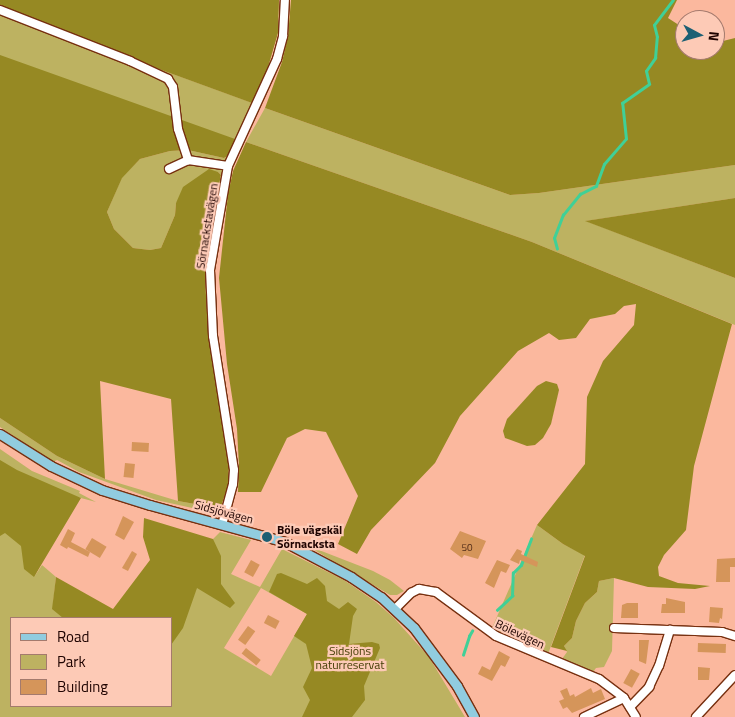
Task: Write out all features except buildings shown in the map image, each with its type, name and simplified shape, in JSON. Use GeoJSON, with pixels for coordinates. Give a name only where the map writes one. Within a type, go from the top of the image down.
{"type":"FeatureCollection","features":[{"type":"Feature","properties":{"kind":"main road","name":"Sidsjövägen"},"geometry":{"type":"LineString","coordinates":[[0,434],[51,466],[102,490],[150,506],[285,542],[351,577],[395,609],[430,648],[457,686],[474,717]]}},
{"type":"Feature","properties":{"kind":"street","name":"Sörnackstavägen"},"geometry":{"type":"LineString","coordinates":[[222,525],[233,484],[234,470],[213,336],[210,270],[228,166],[277,59],[284,36],[285,0]]}},
{"type":"Feature","properties":{"kind":"street"},"geometry":{"type":"LineString","coordinates":[[0,10],[73,37],[168,79],[173,86],[178,128],[188,160]]}},
{"type":"Feature","properties":{"kind":"street"},"geometry":{"type":"LineString","coordinates":[[169,169],[188,160],[228,166]]}},
{"type":"Feature","properties":{"kind":"street","name":"Bölevägen"},"geometry":{"type":"LineString","coordinates":[[395,609],[411,593],[419,589],[436,592],[496,636],[599,679],[624,698],[636,717]]}},
{"type":"Feature","properties":{"kind":"street"},"geometry":{"type":"LineString","coordinates":[[614,628],[722,632],[735,636]]}},
{"type":"Feature","properties":{"kind":"street"},"geometry":{"type":"LineString","coordinates":[[630,707],[652,680],[667,644],[670,630]]}},
{"type":"Feature","properties":{"kind":"street"},"geometry":{"type":"LineString","coordinates":[[696,717],[735,675]]}},
{"type":"Feature","properties":{"kind":"street"},"geometry":{"type":"LineString","coordinates":[[584,717],[624,698]]}},
{"type":"Feature","properties":{"kind":"green space"},"geometry":{"type":"Polygon","coordinates":[[[0,0],[279,0],[278,33],[264,81],[252,103],[0,11],[0,0]]]}},
{"type":"Feature","properties":{"kind":"green space"},"geometry":{"type":"Polygon","coordinates":[[[291,0],[677,0],[668,18],[675,23],[675,60],[725,60],[725,40],[735,38],[735,165],[539,193],[510,195],[265,108],[282,62],[288,36],[291,0]]]}},
{"type":"Feature","properties":{"kind":"green space"},"geometry":{"type":"Polygon","coordinates":[[[0,11],[252,103],[237,144],[0,58],[0,11]]]}},
{"type":"Feature","properties":{"kind":"green space"},"geometry":{"type":"Polygon","coordinates":[[[0,55],[235,139],[229,155],[224,158],[188,150],[170,151],[140,159],[122,178],[107,212],[114,229],[133,248],[150,250],[161,248],[175,215],[176,203],[183,187],[209,169],[221,175],[210,229],[205,277],[207,313],[229,465],[228,485],[221,507],[178,501],[171,399],[100,381],[105,479],[57,456],[0,418],[0,55]]]}},
{"type":"Feature","properties":{"kind":"green space"},"geometry":{"type":"Polygon","coordinates":[[[265,108],[510,195],[539,193],[735,165],[735,198],[586,221],[735,278],[735,325],[532,242],[246,142],[265,108]]]}},
{"type":"Feature","properties":{"kind":"green space"},"geometry":{"type":"Polygon","coordinates":[[[246,142],[532,242],[732,324],[694,466],[686,530],[664,555],[658,567],[659,576],[678,583],[710,586],[695,589],[648,587],[614,578],[599,581],[597,592],[585,603],[576,621],[572,638],[564,646],[567,651],[551,647],[585,556],[563,544],[537,525],[585,464],[587,397],[603,361],[634,325],[636,304],[624,306],[615,314],[590,319],[576,338],[559,340],[549,333],[518,351],[460,416],[435,463],[371,530],[357,554],[338,544],[358,496],[326,432],[305,429],[287,438],[261,492],[238,492],[237,429],[227,364],[219,278],[228,194],[233,171],[246,142]]]}},
{"type":"Feature","properties":{"kind":"green space"},"geometry":{"type":"Polygon","coordinates":[[[188,150],[224,158],[229,155],[221,175],[218,172],[176,203],[175,215],[161,248],[150,250],[133,248],[114,229],[107,212],[122,177],[140,159],[170,151],[188,150]]]}},
{"type":"Feature","properties":{"kind":"green space"},"geometry":{"type":"Polygon","coordinates":[[[735,198],[735,278],[585,221],[735,198]]]}},
{"type":"Feature","properties":{"kind":"green space"},"geometry":{"type":"Polygon","coordinates":[[[546,381],[557,384],[559,390],[551,424],[543,438],[535,445],[527,446],[505,438],[503,431],[507,419],[537,386],[546,381]]]}},
{"type":"Feature","properties":{"kind":"green space"},"geometry":{"type":"Polygon","coordinates":[[[0,418],[57,456],[105,479],[178,501],[221,507],[215,513],[156,500],[79,472],[57,460],[53,462],[0,427],[0,418]]]}},
{"type":"Feature","properties":{"kind":"green space","name":"Sidsjöns naturreservat"},"geometry":{"type":"Polygon","coordinates":[[[0,449],[32,471],[80,491],[79,493],[96,502],[77,497],[34,577],[42,565],[56,577],[53,604],[66,617],[10,617],[10,707],[172,707],[172,622],[213,539],[220,532],[251,540],[231,574],[260,587],[282,549],[344,580],[376,602],[394,618],[429,657],[465,717],[0,717],[0,449]],[[261,588],[224,648],[271,676],[307,614],[261,588]]]}},
{"type":"Feature","properties":{"kind":"green space"},"geometry":{"type":"Polygon","coordinates":[[[0,460],[17,470],[81,498],[34,577],[24,569],[21,546],[5,533],[0,536],[0,460]]]}},
{"type":"Feature","properties":{"kind":"green space"},"geometry":{"type":"Polygon","coordinates":[[[144,518],[213,539],[221,556],[221,584],[235,603],[230,608],[197,588],[183,628],[172,644],[172,617],[62,617],[52,609],[56,577],[113,609],[150,560],[143,537],[144,518]]]}},
{"type":"Feature","properties":{"kind":"green space"},"geometry":{"type":"Polygon","coordinates":[[[537,525],[563,544],[585,555],[548,654],[492,628],[537,525]]]}},
{"type":"Feature","properties":{"kind":"green space"},"geometry":{"type":"Polygon","coordinates":[[[306,545],[373,571],[390,580],[404,591],[397,595],[390,595],[306,545]]]}},
{"type":"Feature","properties":{"kind":"green space"},"geometry":{"type":"Polygon","coordinates":[[[281,573],[307,584],[317,578],[325,586],[327,601],[339,609],[348,602],[357,609],[353,616],[349,644],[372,642],[379,644],[380,648],[364,686],[365,700],[352,717],[302,717],[310,700],[303,687],[312,668],[306,644],[294,636],[307,614],[269,592],[277,574],[281,573]]]}},
{"type":"Feature","properties":{"kind":"green space"},"geometry":{"type":"Polygon","coordinates":[[[614,578],[612,651],[604,667],[596,668],[593,672],[562,659],[567,652],[564,646],[572,638],[576,621],[585,603],[597,592],[599,581],[614,578]]]}},
{"type":"Feature","properties":{"kind":"waterway"},"geometry":{"type":"LineString","coordinates":[[557,249],[554,238],[563,215],[580,194],[596,186],[604,164],[626,139],[622,103],[649,84],[646,71],[655,58],[657,37],[654,25],[673,0]]}},
{"type":"Feature","properties":{"kind":"waterway"},"geometry":{"type":"LineString","coordinates":[[497,610],[512,596],[513,573],[521,565],[531,539]]}},
{"type":"Feature","properties":{"kind":"waterway"},"geometry":{"type":"LineString","coordinates":[[463,655],[472,631]]}},
{"type":"Feature","properties":{"kind":"place","name":"Böle vägskäl Sörnacksta"},"geometry":{"type":"Point","coordinates":[267,537]}}]}
